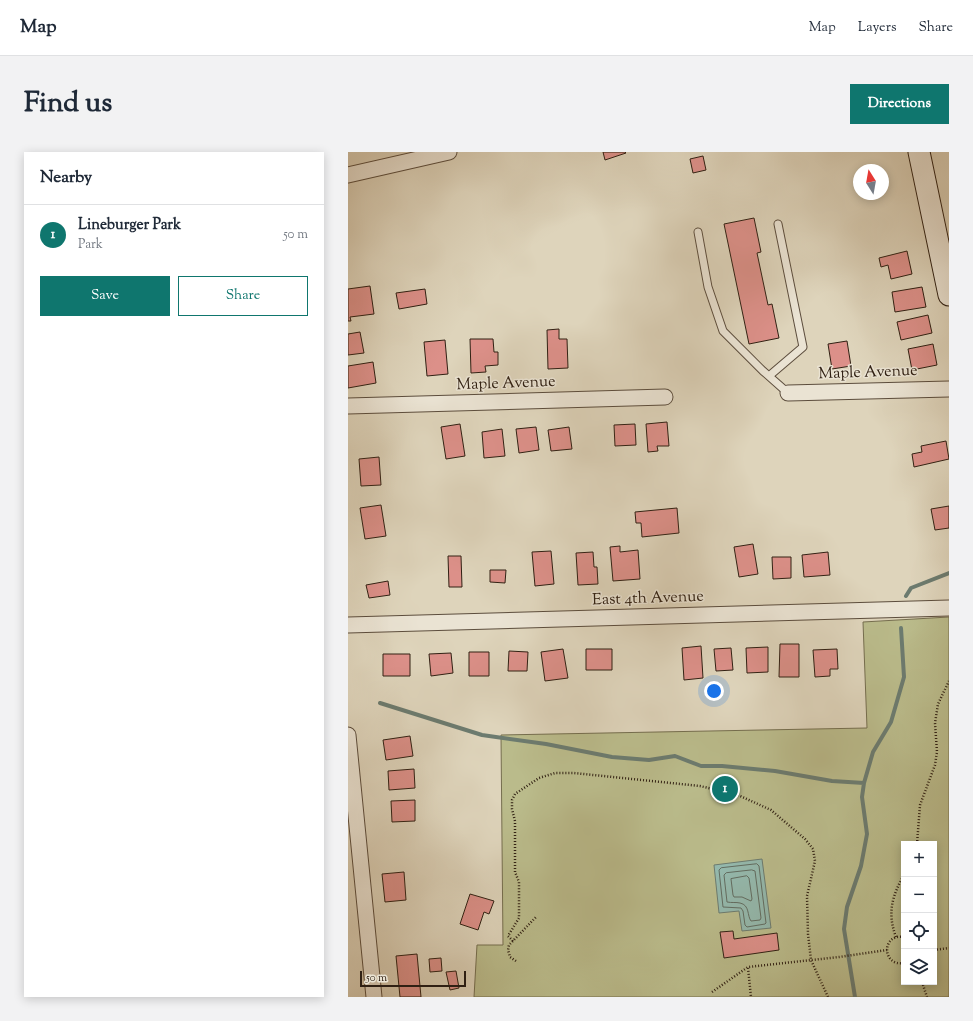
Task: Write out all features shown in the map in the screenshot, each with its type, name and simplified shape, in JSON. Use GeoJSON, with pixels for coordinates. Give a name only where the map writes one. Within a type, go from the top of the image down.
{"type":"FeatureCollection","features":[{"type":"Feature","properties":{"kind":"street"},"geometry":{"type":"LineString","coordinates":[[348,175],[449,152]]}},
{"type":"Feature","properties":{"kind":"street"},"geometry":{"type":"LineString","coordinates":[[920,152],[949,295]]}},
{"type":"Feature","properties":{"kind":"street","name":"Maple Avenue"},"geometry":{"type":"LineString","coordinates":[[788,394],[949,388]]}},
{"type":"Feature","properties":{"kind":"street","name":"Maple Avenue"},"geometry":{"type":"LineString","coordinates":[[348,406],[665,397]]}},
{"type":"Feature","properties":{"kind":"street","name":"East 4th Avenue"},"geometry":{"type":"LineString","coordinates":[[348,625],[949,608]]}},
{"type":"Feature","properties":{"kind":"street"},"geometry":{"type":"LineString","coordinates":[[348,735],[354,844],[374,997]]}},
{"type":"Feature","properties":{"kind":"lane"},"geometry":{"type":"LineString","coordinates":[[769,376],[803,347],[778,224]]}},
{"type":"Feature","properties":{"kind":"lane"},"geometry":{"type":"LineString","coordinates":[[698,232],[708,287],[723,331],[788,394]]}},
{"type":"Feature","properties":{"kind":"path"},"geometry":{"type":"LineString","coordinates":[[917,841],[920,805],[935,765],[937,752],[935,723],[938,704],[949,681]]}},
{"type":"Feature","properties":{"kind":"path"},"geometry":{"type":"LineString","coordinates":[[513,941],[508,936],[519,918],[519,882],[515,872],[515,821],[512,809],[512,800],[516,794],[539,778],[555,773],[574,773],[700,786],[738,795],[771,810],[805,839],[813,849],[815,861],[807,896],[808,934],[812,960],[828,997]]}},
{"type":"Feature","properties":{"kind":"path"},"geometry":{"type":"LineString","coordinates":[[896,937],[891,924],[891,910],[895,890],[902,877]]}},
{"type":"Feature","properties":{"kind":"path"},"geometry":{"type":"LineString","coordinates":[[516,962],[510,957],[508,950],[509,946],[537,916]]}},
{"type":"Feature","properties":{"kind":"path"},"geometry":{"type":"LineString","coordinates":[[901,937],[896,937],[890,942],[887,950],[887,954],[892,961],[901,963]]}},
{"type":"Feature","properties":{"kind":"path"},"geometry":{"type":"LineString","coordinates":[[937,950],[949,948]]}},
{"type":"Feature","properties":{"kind":"path"},"geometry":{"type":"LineString","coordinates":[[712,992],[748,967],[887,950]]}},
{"type":"Feature","properties":{"kind":"path"},"geometry":{"type":"LineString","coordinates":[[748,967],[751,996]]}},
{"type":"Feature","properties":{"kind":"path"},"geometry":{"type":"LineString","coordinates":[[923,985],[927,997]]}},
{"type":"Feature","properties":{"kind":"green space"},"geometry":{"type":"Polygon","coordinates":[[[949,617],[949,997],[474,997],[477,945],[503,945],[501,735],[867,728],[863,622],[949,617]]]}},
{"type":"Feature","properties":{"kind":"water"},"geometry":{"type":"Polygon","coordinates":[[[762,859],[771,928],[742,931],[739,911],[719,913],[714,865],[762,859]]]}},
{"type":"Feature","properties":{"kind":"building"},"geometry":{"type":"Polygon","coordinates":[[[603,152],[625,152],[626,153],[605,160],[603,152]]]}},
{"type":"Feature","properties":{"kind":"building"},"geometry":{"type":"Polygon","coordinates":[[[703,156],[706,170],[693,173],[690,159],[703,156]]]}},
{"type":"Feature","properties":{"kind":"building"},"geometry":{"type":"Polygon","coordinates":[[[754,218],[761,252],[757,253],[768,305],[772,304],[779,338],[749,344],[724,224],[754,218]]]}},
{"type":"Feature","properties":{"kind":"building"},"geometry":{"type":"Polygon","coordinates":[[[907,251],[912,274],[891,279],[888,265],[881,267],[879,258],[907,251]]]}},
{"type":"Feature","properties":{"kind":"building"},"geometry":{"type":"Polygon","coordinates":[[[370,286],[374,314],[350,317],[351,321],[348,321],[348,289],[370,286]]]}},
{"type":"Feature","properties":{"kind":"building"},"geometry":{"type":"Polygon","coordinates":[[[922,287],[926,307],[895,312],[892,292],[922,287]]]}},
{"type":"Feature","properties":{"kind":"building"},"geometry":{"type":"Polygon","coordinates":[[[425,289],[427,304],[399,309],[396,293],[425,289]]]}},
{"type":"Feature","properties":{"kind":"building"},"geometry":{"type":"Polygon","coordinates":[[[928,315],[932,333],[901,340],[897,322],[928,315]]]}},
{"type":"Feature","properties":{"kind":"building"},"geometry":{"type":"Polygon","coordinates":[[[559,329],[559,339],[567,339],[568,368],[548,369],[547,330],[559,329]]]}},
{"type":"Feature","properties":{"kind":"building"},"geometry":{"type":"Polygon","coordinates":[[[360,332],[364,353],[348,355],[348,334],[360,332]]]}},
{"type":"Feature","properties":{"kind":"building"},"geometry":{"type":"Polygon","coordinates":[[[470,339],[493,339],[494,352],[498,352],[498,365],[485,366],[486,372],[471,373],[470,339]]]}},
{"type":"Feature","properties":{"kind":"building"},"geometry":{"type":"Polygon","coordinates":[[[445,340],[448,374],[427,376],[424,342],[445,340]]]}},
{"type":"Feature","properties":{"kind":"building"},"geometry":{"type":"Polygon","coordinates":[[[847,341],[851,366],[832,369],[828,344],[847,341]]]}},
{"type":"Feature","properties":{"kind":"building"},"geometry":{"type":"Polygon","coordinates":[[[933,344],[937,365],[912,370],[908,349],[933,344]]]}},
{"type":"Feature","properties":{"kind":"building"},"geometry":{"type":"Polygon","coordinates":[[[373,362],[376,383],[348,388],[348,366],[373,362]]]}},
{"type":"Feature","properties":{"kind":"building"},"geometry":{"type":"Polygon","coordinates":[[[667,422],[669,446],[657,446],[658,451],[648,452],[646,424],[667,422]]]}},
{"type":"Feature","properties":{"kind":"building"},"geometry":{"type":"Polygon","coordinates":[[[460,424],[465,456],[446,459],[441,427],[460,424]]]}},
{"type":"Feature","properties":{"kind":"building"},"geometry":{"type":"Polygon","coordinates":[[[635,424],[636,445],[615,446],[614,425],[635,424]]]}},
{"type":"Feature","properties":{"kind":"building"},"geometry":{"type":"Polygon","coordinates":[[[536,427],[539,450],[519,453],[516,429],[536,427]]]}},
{"type":"Feature","properties":{"kind":"building"},"geometry":{"type":"Polygon","coordinates":[[[569,427],[572,449],[551,451],[548,430],[569,427]]]}},
{"type":"Feature","properties":{"kind":"building"},"geometry":{"type":"Polygon","coordinates":[[[502,429],[505,456],[484,458],[482,432],[502,429]]]}},
{"type":"Feature","properties":{"kind":"building"},"geometry":{"type":"Polygon","coordinates":[[[946,441],[949,459],[914,467],[912,454],[922,452],[921,446],[946,441]]]}},
{"type":"Feature","properties":{"kind":"building"},"geometry":{"type":"Polygon","coordinates":[[[379,457],[381,485],[361,486],[359,459],[379,457]]]}},
{"type":"Feature","properties":{"kind":"building"},"geometry":{"type":"Polygon","coordinates":[[[381,505],[386,536],[365,539],[360,508],[381,505]]]}},
{"type":"Feature","properties":{"kind":"building"},"geometry":{"type":"Polygon","coordinates":[[[949,506],[949,528],[935,530],[931,509],[949,506]]]}},
{"type":"Feature","properties":{"kind":"building"},"geometry":{"type":"Polygon","coordinates":[[[677,508],[679,533],[642,537],[641,523],[636,523],[635,512],[677,508]]]}},
{"type":"Feature","properties":{"kind":"building"},"geometry":{"type":"Polygon","coordinates":[[[753,544],[758,574],[739,577],[734,547],[753,544]]]}},
{"type":"Feature","properties":{"kind":"building"},"geometry":{"type":"Polygon","coordinates":[[[620,546],[620,552],[638,550],[640,579],[613,581],[610,547],[620,546]]]}},
{"type":"Feature","properties":{"kind":"building"},"geometry":{"type":"Polygon","coordinates":[[[551,551],[554,584],[535,586],[532,552],[551,551]]]}},
{"type":"Feature","properties":{"kind":"building"},"geometry":{"type":"Polygon","coordinates":[[[593,552],[594,567],[597,567],[598,584],[578,585],[576,553],[593,552]]]}},
{"type":"Feature","properties":{"kind":"building"},"geometry":{"type":"Polygon","coordinates":[[[828,552],[830,575],[804,577],[802,555],[828,552]]]}},
{"type":"Feature","properties":{"kind":"building"},"geometry":{"type":"Polygon","coordinates":[[[448,556],[461,556],[462,587],[449,587],[448,556]]]}},
{"type":"Feature","properties":{"kind":"building"},"geometry":{"type":"Polygon","coordinates":[[[772,557],[791,557],[791,578],[773,579],[772,557]]]}},
{"type":"Feature","properties":{"kind":"building"},"geometry":{"type":"Polygon","coordinates":[[[490,570],[506,570],[505,583],[490,582],[490,570]]]}},
{"type":"Feature","properties":{"kind":"building"},"geometry":{"type":"Polygon","coordinates":[[[388,581],[390,595],[369,598],[366,585],[388,581]]]}},
{"type":"Feature","properties":{"kind":"building"},"geometry":{"type":"Polygon","coordinates":[[[780,644],[799,644],[799,677],[779,677],[780,644]]]}},
{"type":"Feature","properties":{"kind":"building"},"geometry":{"type":"Polygon","coordinates":[[[701,646],[703,678],[684,680],[682,648],[701,646]]]}},
{"type":"Feature","properties":{"kind":"building"},"geometry":{"type":"Polygon","coordinates":[[[768,647],[768,672],[747,673],[746,648],[768,647]]]}},
{"type":"Feature","properties":{"kind":"building"},"geometry":{"type":"Polygon","coordinates":[[[731,648],[733,670],[716,671],[714,649],[731,648]]]}},
{"type":"Feature","properties":{"kind":"building"},"geometry":{"type":"Polygon","coordinates":[[[563,649],[568,678],[545,681],[541,652],[563,649]]]}},
{"type":"Feature","properties":{"kind":"building"},"geometry":{"type":"Polygon","coordinates":[[[586,649],[612,649],[612,670],[586,670],[586,649]]]}},
{"type":"Feature","properties":{"kind":"building"},"geometry":{"type":"Polygon","coordinates":[[[837,649],[838,669],[830,669],[830,676],[815,677],[813,650],[837,649]]]}},
{"type":"Feature","properties":{"kind":"building"},"geometry":{"type":"Polygon","coordinates":[[[509,651],[528,652],[527,671],[508,671],[509,651]]]}},
{"type":"Feature","properties":{"kind":"building"},"geometry":{"type":"Polygon","coordinates":[[[469,652],[489,652],[489,676],[469,676],[469,652]]]}},
{"type":"Feature","properties":{"kind":"building"},"geometry":{"type":"Polygon","coordinates":[[[451,653],[453,673],[431,676],[429,654],[451,653]]]}},
{"type":"Feature","properties":{"kind":"building"},"geometry":{"type":"Polygon","coordinates":[[[383,654],[410,654],[410,676],[383,676],[383,654]]]}},
{"type":"Feature","properties":{"kind":"building"},"geometry":{"type":"Polygon","coordinates":[[[410,736],[413,756],[386,760],[383,740],[410,736]]]}},
{"type":"Feature","properties":{"kind":"building"},"geometry":{"type":"Polygon","coordinates":[[[414,769],[415,788],[389,790],[388,771],[414,769]]]}},
{"type":"Feature","properties":{"kind":"building"},"geometry":{"type":"Polygon","coordinates":[[[415,800],[415,821],[392,822],[391,801],[415,800]]]}},
{"type":"Feature","properties":{"kind":"building"},"geometry":{"type":"Polygon","coordinates":[[[404,872],[406,900],[385,902],[382,874],[404,872]]]}},
{"type":"Feature","properties":{"kind":"building"},"geometry":{"type":"Polygon","coordinates":[[[470,894],[494,901],[489,914],[484,912],[478,930],[460,924],[470,894]]]}},
{"type":"Feature","properties":{"kind":"building"},"geometry":{"type":"Polygon","coordinates":[[[733,931],[734,939],[777,933],[779,950],[724,958],[720,932],[733,931]]]}},
{"type":"Feature","properties":{"kind":"building"},"geometry":{"type":"Polygon","coordinates":[[[417,954],[421,997],[400,997],[396,956],[417,954]]]}},
{"type":"Feature","properties":{"kind":"building"},"geometry":{"type":"Polygon","coordinates":[[[441,958],[442,971],[430,972],[429,959],[441,958]]]}},
{"type":"Feature","properties":{"kind":"building"},"geometry":{"type":"Polygon","coordinates":[[[456,971],[459,988],[450,990],[446,972],[456,971]]]}},
{"type":"Feature","properties":{"kind":"waterway"},"geometry":{"type":"LineString","coordinates":[[906,596],[911,588],[949,573]]}},
{"type":"Feature","properties":{"kind":"waterway"},"geometry":{"type":"LineString","coordinates":[[855,997],[844,929],[847,907],[861,866],[867,834],[862,797],[864,783],[873,752],[891,722],[904,677],[901,628]]}},
{"type":"Feature","properties":{"kind":"waterway"},"geometry":{"type":"LineString","coordinates":[[380,703],[482,735],[546,744],[612,757],[649,760],[675,756],[701,766],[722,766],[775,771],[832,781],[864,783]]}},
{"type":"Feature","properties":{"kind":"place","name":"Lineburger Park"},"geometry":{"type":"Point","coordinates":[725,789]}}]}
